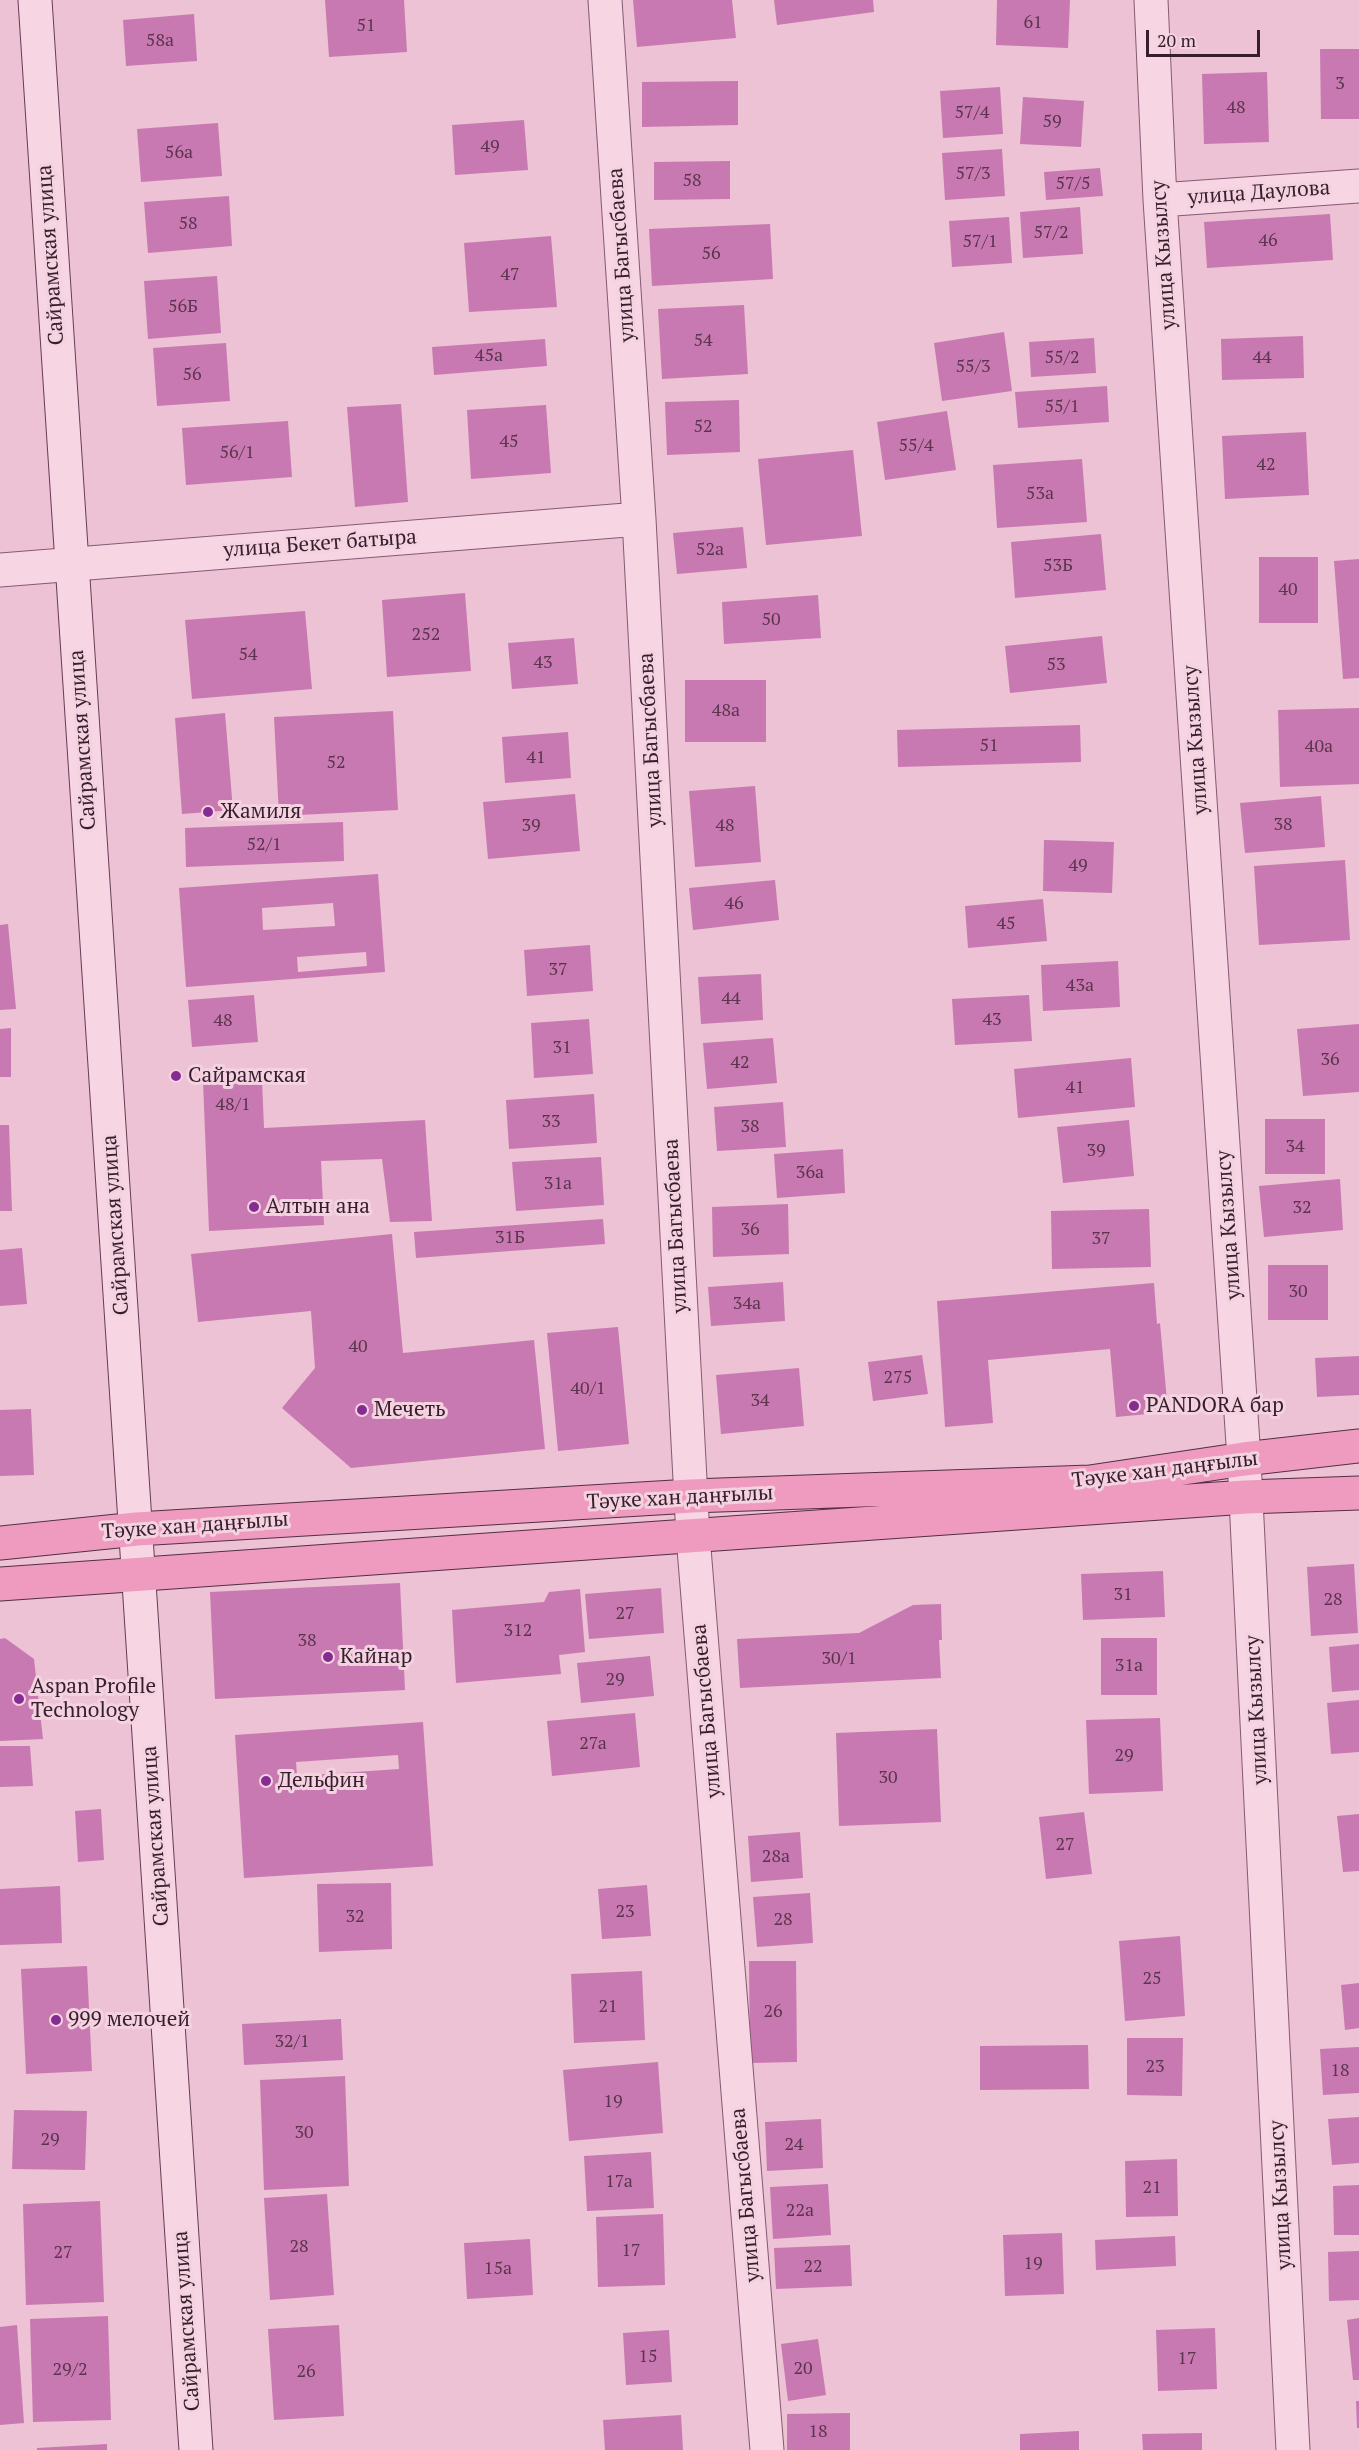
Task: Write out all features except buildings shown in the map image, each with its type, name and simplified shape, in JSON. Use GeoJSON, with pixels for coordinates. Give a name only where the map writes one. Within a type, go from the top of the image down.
{"type":"FeatureCollection","features":[{"type":"Feature","properties":{"kind":"main road","name":"Тәуке хан даңғылы"},"geometry":{"type":"LineString","coordinates":[[0,1543],[137,1529],[691,1496],[1090,1482],[1244,1459],[1359,1446]]}},
{"type":"Feature","properties":{"kind":"main road","name":"Тәуке хан даңғылы"},"geometry":{"type":"LineString","coordinates":[[0,1584],[1262,1496],[1359,1493]]}},
{"type":"Feature","properties":{"kind":"street","name":"Сайрамская улица"},"geometry":{"type":"LineString","coordinates":[[35,0],[196,2450]]}},
{"type":"Feature","properties":{"kind":"street","name":"улица Багысбаева"},"geometry":{"type":"LineString","coordinates":[[605,0],[639,519],[693,1536],[767,2450]]}},
{"type":"Feature","properties":{"kind":"street","name":"улица Кызылсу"},"geometry":{"type":"LineString","coordinates":[[1151,0],[1160,200],[1244,1459],[1262,1496],[1293,2450]]}},
{"type":"Feature","properties":{"kind":"street","name":"улица Даулова"},"geometry":{"type":"LineString","coordinates":[[1160,200],[1359,186]]}},
{"type":"Feature","properties":{"kind":"street","name":"улица Бекет батыра"},"geometry":{"type":"LineString","coordinates":[[0,570],[639,519]]}},
{"type":"Feature","properties":{"kind":"place","name":"Жамиля"},"geometry":{"type":"Point","coordinates":[208,812]}},
{"type":"Feature","properties":{"kind":"place","name":"Сайрамская"},"geometry":{"type":"Point","coordinates":[176,1076]}},
{"type":"Feature","properties":{"kind":"place","name":"Алтын ана"},"geometry":{"type":"Point","coordinates":[254,1207]}},
{"type":"Feature","properties":{"kind":"place","name":"PANDORA бар"},"geometry":{"type":"Point","coordinates":[1134,1406]}},
{"type":"Feature","properties":{"kind":"place","name":"Мечеть"},"geometry":{"type":"Point","coordinates":[362,1410]}},
{"type":"Feature","properties":{"kind":"place","name":"Кайнар"},"geometry":{"type":"Point","coordinates":[328,1657]}},
{"type":"Feature","properties":{"kind":"place","name":"Aspan Profile Technology"},"geometry":{"type":"Point","coordinates":[19,1699]}},
{"type":"Feature","properties":{"kind":"place","name":"Дельфин"},"geometry":{"type":"Point","coordinates":[266,1781]}},
{"type":"Feature","properties":{"kind":"place","name":"999 мелочей"},"geometry":{"type":"Point","coordinates":[56,2020]}}]}
